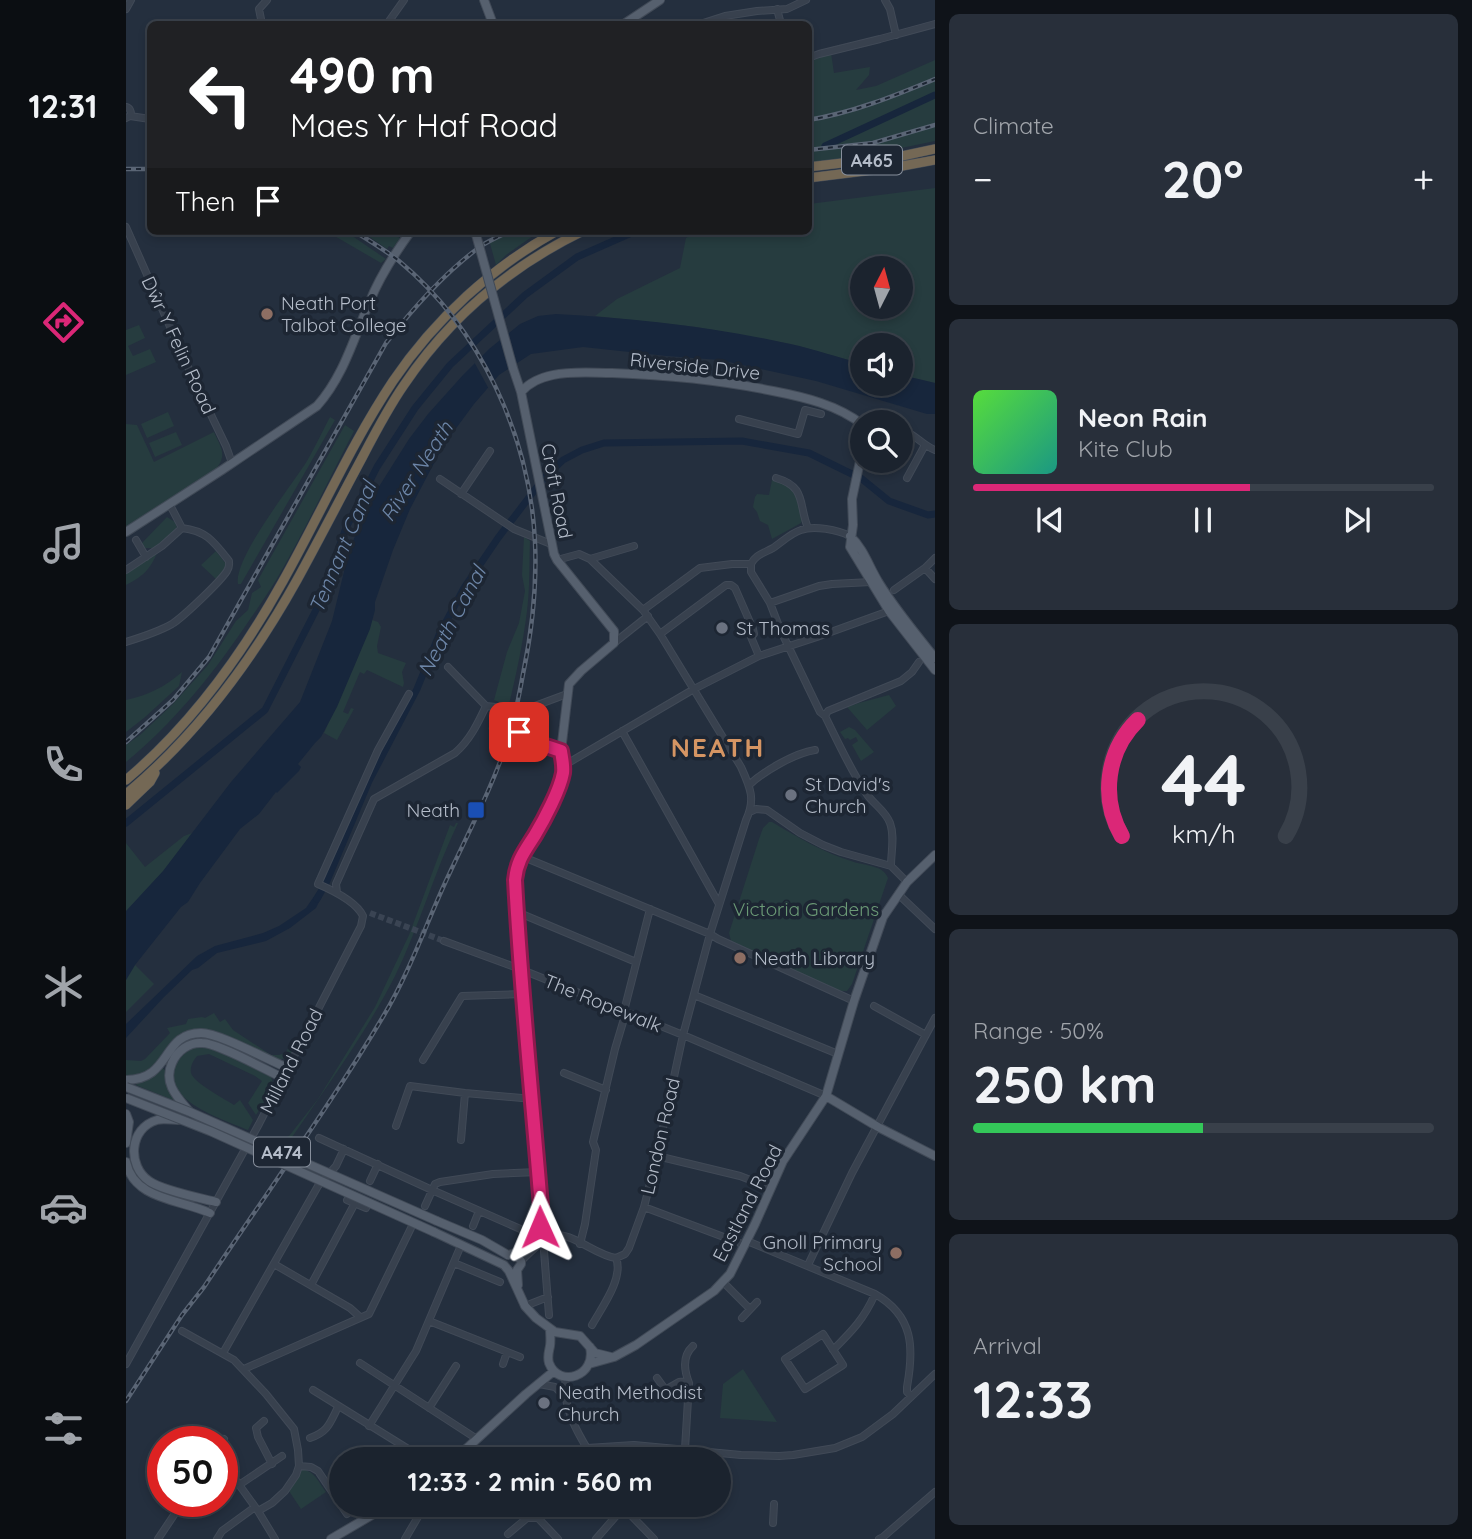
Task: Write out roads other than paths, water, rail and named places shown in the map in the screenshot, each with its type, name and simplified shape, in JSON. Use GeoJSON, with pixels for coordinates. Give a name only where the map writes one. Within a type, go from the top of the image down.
{"type":"FeatureCollection","features":[{"type":"Feature","properties":{"kind":"highway","name":"A465"},"geometry":{"type":"LineString","coordinates":[[812,167],[935,149]]}},
{"type":"Feature","properties":{"kind":"highway","name":"A465"},"geometry":{"type":"LineString","coordinates":[[812,178],[935,160]]}},
{"type":"Feature","properties":{"kind":"highway"},"geometry":{"type":"LineString","coordinates":[[126,780],[151,757],[214,688],[241,649],[282,583],[373,414],[417,349],[457,304],[504,264],[551,235]]}},
{"type":"Feature","properties":{"kind":"highway"},"geometry":{"type":"LineString","coordinates":[[126,794],[161,762],[211,708],[254,650],[296,582],[382,421],[416,368],[459,319],[496,285],[549,249],[575,235]]}},
{"type":"Feature","properties":{"kind":"highway"},"geometry":{"type":"LineString","coordinates":[[126,771],[151,757]]}},
{"type":"Feature","properties":{"kind":"highway"},"geometry":{"type":"LineString","coordinates":[[126,805],[149,782],[161,762]]}},
{"type":"Feature","properties":{"kind":"main road"},"geometry":{"type":"LineString","coordinates":[[484,0],[492,21]]}},
{"type":"Feature","properties":{"kind":"main road"},"geometry":{"type":"LineString","coordinates":[[628,21],[660,0]]}},
{"type":"Feature","properties":{"kind":"main road"},"geometry":{"type":"LineString","coordinates":[[126,532],[314,408],[328,393],[342,370],[370,300],[384,272],[408,235]]}},
{"type":"Feature","properties":{"kind":"main road","name":"Croft Road"},"geometry":{"type":"LineString","coordinates":[[476,235],[521,392],[551,544],[557,560],[614,631],[614,643]]}},
{"type":"Feature","properties":{"kind":"main road"},"geometry":{"type":"LineString","coordinates":[[514,370],[533,381]]}},
{"type":"Feature","properties":{"kind":"main road","name":"Riverside Drive"},"geometry":{"type":"LineString","coordinates":[[521,392],[533,381],[560,373],[665,375],[720,381],[791,395],[815,401],[850,416]]}},
{"type":"Feature","properties":{"kind":"main road"},"geometry":{"type":"LineString","coordinates":[[857,473],[852,499],[853,526],[850,547],[889,611],[935,670]]}},
{"type":"Feature","properties":{"kind":"main road"},"geometry":{"type":"LineString","coordinates":[[850,536],[859,544],[894,607],[935,658]]}},
{"type":"Feature","properties":{"kind":"main road"},"geometry":{"type":"LineString","coordinates":[[614,643],[569,684],[561,751],[563,774],[536,833],[517,865],[515,880],[520,969],[542,1219],[538,1233],[529,1243],[515,1257],[503,1261],[510,1269],[525,1306],[536,1318],[550,1329],[580,1336],[601,1355],[614,1357]]}},
{"type":"Feature","properties":{"kind":"main road"},"geometry":{"type":"LineString","coordinates":[[933,860],[907,882],[883,917],[825,1096],[935,1156]]}},
{"type":"Feature","properties":{"kind":"main road"},"geometry":{"type":"LineString","coordinates":[[126,1080],[142,1078],[155,1071],[172,1046],[189,1035],[202,1033],[283,1078]]}},
{"type":"Feature","properties":{"kind":"main road"},"geometry":{"type":"LineString","coordinates":[[190,1112],[172,1090],[169,1077],[170,1066],[180,1051],[189,1045],[215,1041],[288,1068]]}},
{"type":"Feature","properties":{"kind":"main road","name":"A474"},"geometry":{"type":"LineString","coordinates":[[126,1087],[190,1112],[515,1257]]}},
{"type":"Feature","properties":{"kind":"main road","name":"Eastland Road"},"geometry":{"type":"LineString","coordinates":[[589,1364],[614,1357],[647,1337],[723,1282],[736,1264],[783,1161],[825,1096]]}},
{"type":"Feature","properties":{"kind":"main road","name":"A474"},"geometry":{"type":"LineString","coordinates":[[126,1098],[185,1121],[510,1269]]}},
{"type":"Feature","properties":{"kind":"main road"},"geometry":{"type":"LineString","coordinates":[[126,1114],[129,1122],[126,1143]]}},
{"type":"Feature","properties":{"kind":"main road"},"geometry":{"type":"LineString","coordinates":[[185,1121],[157,1120],[146,1125],[135,1142],[136,1164],[146,1180],[216,1202]]}},
{"type":"Feature","properties":{"kind":"main road"},"geometry":{"type":"LineString","coordinates":[[126,1162],[131,1177],[139,1186],[210,1213]]}},
{"type":"Feature","properties":{"kind":"main road"},"geometry":{"type":"LineString","coordinates":[[510,1269],[521,1264],[515,1257]]}},
{"type":"Feature","properties":{"kind":"main road"},"geometry":{"type":"LineString","coordinates":[[550,1329],[549,1362],[554,1371],[566,1377],[579,1375],[589,1364],[590,1347]]}},
{"type":"Feature","properties":{"kind":"main road"},"geometry":{"type":"LineString","coordinates":[[551,1345],[564,1334]]}},
{"type":"Feature","properties":{"kind":"main road"},"geometry":{"type":"LineString","coordinates":[[468,1447],[554,1371]]}},
{"type":"Feature","properties":{"kind":"main road"},"geometry":{"type":"LineString","coordinates":[[331,1539],[369,1517]]}},
{"type":"Feature","properties":{"kind":"street"},"geometry":{"type":"LineString","coordinates":[[126,9],[131,0]]}},
{"type":"Feature","properties":{"kind":"street"},"geometry":{"type":"LineString","coordinates":[[261,21],[259,9],[267,0]]}},
{"type":"Feature","properties":{"kind":"street"},"geometry":{"type":"LineString","coordinates":[[389,21],[404,0]]}},
{"type":"Feature","properties":{"kind":"street"},"geometry":{"type":"LineString","coordinates":[[712,21],[725,16],[787,9],[806,0]]}},
{"type":"Feature","properties":{"kind":"street"},"geometry":{"type":"LineString","coordinates":[[886,0],[896,35]]}},
{"type":"Feature","properties":{"kind":"street"},"geometry":{"type":"LineString","coordinates":[[777,9],[780,21]]}},
{"type":"Feature","properties":{"kind":"street"},"geometry":{"type":"LineString","coordinates":[[812,57],[935,24]]}},
{"type":"Feature","properties":{"kind":"street"},"geometry":{"type":"LineString","coordinates":[[126,107],[131,110],[128,117],[147,120]]}},
{"type":"Feature","properties":{"kind":"street","name":"Dŵr Y Felin Road"},"geometry":{"type":"LineString","coordinates":[[126,227],[232,463]]}},
{"type":"Feature","properties":{"kind":"street"},"geometry":{"type":"LineString","coordinates":[[739,419],[798,434],[804,410],[821,414]]}},
{"type":"Feature","properties":{"kind":"street"},"geometry":{"type":"LineString","coordinates":[[913,435],[935,450]]}},
{"type":"Feature","properties":{"kind":"street"},"geometry":{"type":"LineString","coordinates":[[907,478],[925,445]]}},
{"type":"Feature","properties":{"kind":"street"},"geometry":{"type":"LineString","coordinates":[[461,494],[490,452]]}},
{"type":"Feature","properties":{"kind":"street"},"geometry":{"type":"LineString","coordinates":[[776,478],[784,480],[801,496],[808,528]]}},
{"type":"Feature","properties":{"kind":"street"},"geometry":{"type":"LineString","coordinates":[[440,479],[502,522],[551,544]]}},
{"type":"Feature","properties":{"kind":"street"},"geometry":{"type":"LineString","coordinates":[[170,505],[182,528]]}},
{"type":"Feature","properties":{"kind":"street"},"geometry":{"type":"LineString","coordinates":[[126,570],[182,528],[207,535],[229,561],[228,570],[217,583],[174,623],[126,642]]}},
{"type":"Feature","properties":{"kind":"street"},"geometry":{"type":"LineString","coordinates":[[850,536],[840,531],[808,528],[799,530],[754,558],[751,572],[770,603],[820,712],[825,716],[866,793],[889,820],[892,831],[891,866]]}},
{"type":"Feature","properties":{"kind":"street"},"geometry":{"type":"LineString","coordinates":[[136,540],[146,557]]}},
{"type":"Feature","properties":{"kind":"street"},"geometry":{"type":"LineString","coordinates":[[590,559],[634,546]]}},
{"type":"Feature","properties":{"kind":"street"},"geometry":{"type":"LineString","coordinates":[[557,560],[579,554],[590,559],[645,613],[741,766],[749,785],[752,811],[767,810],[823,845],[891,866],[907,882]]}},
{"type":"Feature","properties":{"kind":"street"},"geometry":{"type":"LineString","coordinates":[[894,590],[935,558]]}},
{"type":"Feature","properties":{"kind":"street"},"geometry":{"type":"LineString","coordinates":[[614,643],[645,613],[700,568],[751,564]]}},
{"type":"Feature","properties":{"kind":"street"},"geometry":{"type":"LineString","coordinates":[[925,568],[935,579]]}},
{"type":"Feature","properties":{"kind":"street"},"geometry":{"type":"LineString","coordinates":[[770,603],[819,586],[871,582]]}},
{"type":"Feature","properties":{"kind":"street"},"geometry":{"type":"LineString","coordinates":[[660,634],[726,585],[731,585],[735,588],[753,629],[751,638],[759,656]]}},
{"type":"Feature","properties":{"kind":"street"},"geometry":{"type":"LineString","coordinates":[[563,766],[694,689],[759,656],[889,611]]}},
{"type":"Feature","properties":{"kind":"street"},"geometry":{"type":"LineString","coordinates":[[825,716],[828,711],[901,681],[919,662]]}},
{"type":"Feature","properties":{"kind":"street"},"geometry":{"type":"LineString","coordinates":[[448,667],[486,706],[524,710],[567,694]]}},
{"type":"Feature","properties":{"kind":"street"},"geometry":{"type":"LineString","coordinates":[[370,913],[358,908],[337,892],[318,884],[378,750],[409,694]]}},
{"type":"Feature","properties":{"kind":"street"},"geometry":{"type":"LineString","coordinates":[[337,892],[336,884],[374,799],[455,753],[475,730],[486,706]]}},
{"type":"Feature","properties":{"kind":"street"},"geometry":{"type":"LineString","coordinates":[[524,710],[520,736],[561,751]]}},
{"type":"Feature","properties":{"kind":"street"},"geometry":{"type":"LineString","coordinates":[[622,731],[719,904]]}},
{"type":"Feature","properties":{"kind":"street"},"geometry":{"type":"LineString","coordinates":[[749,785],[758,777],[804,752],[815,750]]}},
{"type":"Feature","properties":{"kind":"street","name":"London Road"},"geometry":{"type":"LineString","coordinates":[[592,1325],[617,1279],[619,1265],[616,1258],[625,1254],[629,1248],[643,1207],[683,1035],[710,934],[746,820],[752,811]]}},
{"type":"Feature","properties":{"kind":"street"},"geometry":{"type":"LineString","coordinates":[[521,856],[710,934],[854,1001]]}},
{"type":"Feature","properties":{"kind":"street"},"geometry":{"type":"LineString","coordinates":[[898,894],[935,929]]}},
{"type":"Feature","properties":{"kind":"street","name":"Milland Road"},"geometry":{"type":"LineString","coordinates":[[126,1364],[283,1078],[359,931],[363,916],[358,908]]}},
{"type":"Feature","properties":{"kind":"street"},"geometry":{"type":"LineString","coordinates":[[580,1244],[596,1150],[593,1142],[650,909]]}},
{"type":"Feature","properties":{"kind":"street"},"geometry":{"type":"LineString","coordinates":[[517,912],[636,962]]}},
{"type":"Feature","properties":{"kind":"street","name":"The Ropewalk"},"geometry":{"type":"LineString","coordinates":[[444,941],[683,1035],[825,1096]]}},
{"type":"Feature","properties":{"kind":"street"},"geometry":{"type":"LineString","coordinates":[[423,1060],[462,996],[523,994]]}},
{"type":"Feature","properties":{"kind":"street"},"geometry":{"type":"LineString","coordinates":[[694,995],[838,1054]]}},
{"type":"Feature","properties":{"kind":"street"},"geometry":{"type":"LineString","coordinates":[[874,1006],[926,1035]]}},
{"type":"Feature","properties":{"kind":"street"},"geometry":{"type":"LineString","coordinates":[[808,1265],[852,1173],[935,1018]]}},
{"type":"Feature","properties":{"kind":"street"},"geometry":{"type":"LineString","coordinates":[[564,1073],[606,1090]]}},
{"type":"Feature","properties":{"kind":"street"},"geometry":{"type":"LineString","coordinates":[[396,1126],[410,1086],[533,1099]]}},
{"type":"Feature","properties":{"kind":"street"},"geometry":{"type":"LineString","coordinates":[[461,1140],[466,1093]]}},
{"type":"Feature","properties":{"kind":"street"},"geometry":{"type":"LineString","coordinates":[[319,1138],[525,1231]]}},
{"type":"Feature","properties":{"kind":"street"},"geometry":{"type":"LineString","coordinates":[[223,1353],[318,1186],[336,1166],[345,1149]]}},
{"type":"Feature","properties":{"kind":"street"},"geometry":{"type":"LineString","coordinates":[[657,1156],[749,1178],[771,1188]]}},
{"type":"Feature","properties":{"kind":"street"},"geometry":{"type":"LineString","coordinates":[[370,1181],[378,1164]]}},
{"type":"Feature","properties":{"kind":"street"},"geometry":{"type":"LineString","coordinates":[[425,1206],[435,1184],[440,1182],[493,1174],[538,1172]]}},
{"type":"Feature","properties":{"kind":"street"},"geometry":{"type":"LineString","coordinates":[[347,1200],[366,1208]]}},
{"type":"Feature","properties":{"kind":"street"},"geometry":{"type":"LineString","coordinates":[[311,1285],[355,1203]]}},
{"type":"Feature","properties":{"kind":"street"},"geometry":{"type":"LineString","coordinates":[[643,1207],[808,1265],[875,1294],[892,1306],[905,1325],[912,1353],[907,1387],[911,1396]]}},
{"type":"Feature","properties":{"kind":"street"},"geometry":{"type":"LineString","coordinates":[[473,1226],[479,1211]]}},
{"type":"Feature","properties":{"kind":"street"},"geometry":{"type":"LineString","coordinates":[[244,1369],[369,1314],[411,1228]]}},
{"type":"Feature","properties":{"kind":"street"},"geometry":{"type":"LineString","coordinates":[[515,1257],[554,1235],[563,1235],[604,1256],[616,1258]]}},
{"type":"Feature","properties":{"kind":"street"},"geometry":{"type":"LineString","coordinates":[[369,1426],[416,1351],[459,1251]]}},
{"type":"Feature","properties":{"kind":"street"},"geometry":{"type":"LineString","coordinates":[[544,1251],[550,1315]]}},
{"type":"Feature","properties":{"kind":"street"},"geometry":{"type":"LineString","coordinates":[[454,1263],[500,1282]]}},
{"type":"Feature","properties":{"kind":"street"},"geometry":{"type":"LineString","coordinates":[[274,1264],[350,1308],[360,1318]]}},
{"type":"Feature","properties":{"kind":"street"},"geometry":{"type":"LineString","coordinates":[[723,1282],[750,1309]]}},
{"type":"Feature","properties":{"kind":"street"},"geometry":{"type":"LineString","coordinates":[[833,1350],[857,1327],[875,1294]]}},
{"type":"Feature","properties":{"kind":"street"},"geometry":{"type":"LineString","coordinates":[[525,1306],[548,1297]]}},
{"type":"Feature","properties":{"kind":"street"},"geometry":{"type":"LineString","coordinates":[[742,1318],[757,1302]]}},
{"type":"Feature","properties":{"kind":"street"},"geometry":{"type":"LineString","coordinates":[[429,1321],[520,1357]]}},
{"type":"Feature","properties":{"kind":"street"},"geometry":{"type":"LineString","coordinates":[[182,1331],[223,1353],[244,1369],[294,1429],[297,1439],[299,1466],[285,1491],[272,1503],[256,1509],[222,1531],[217,1539]]}},
{"type":"Feature","properties":{"kind":"street"},"geometry":{"type":"LineString","coordinates":[[823,1334],[833,1350],[843,1365],[805,1389],[785,1359],[823,1334]]}},
{"type":"Feature","properties":{"kind":"street"},"geometry":{"type":"LineString","coordinates":[[685,1447],[690,1383],[686,1373],[685,1356],[693,1346]]}},
{"type":"Feature","properties":{"kind":"street"},"geometry":{"type":"LineString","coordinates":[[503,1364],[507,1352]]}},
{"type":"Feature","properties":{"kind":"street"},"geometry":{"type":"LineString","coordinates":[[360,1363],[477,1438]]}},
{"type":"Feature","properties":{"kind":"street"},"geometry":{"type":"LineString","coordinates":[[429,1408],[456,1366]]}},
{"type":"Feature","properties":{"kind":"street"},"geometry":{"type":"LineString","coordinates":[[731,1454],[779,1456],[835,1448],[862,1437],[893,1414],[935,1374]]}},
{"type":"Feature","properties":{"kind":"street"},"geometry":{"type":"LineString","coordinates":[[566,1377],[565,1396],[570,1416],[586,1447]]}},
{"type":"Feature","properties":{"kind":"street"},"geometry":{"type":"LineString","coordinates":[[657,1378],[665,1389]]}},
{"type":"Feature","properties":{"kind":"street"},"geometry":{"type":"LineString","coordinates":[[658,1394],[679,1382],[690,1383]]}},
{"type":"Feature","properties":{"kind":"street"},"geometry":{"type":"LineString","coordinates":[[539,1384],[555,1387],[565,1396]]}},
{"type":"Feature","properties":{"kind":"street"},"geometry":{"type":"LineString","coordinates":[[313,1390],[404,1447]]}},
{"type":"Feature","properties":{"kind":"street"},"geometry":{"type":"LineString","coordinates":[[310,1438],[320,1438],[338,1407]]}},
{"type":"Feature","properties":{"kind":"street"},"geometry":{"type":"LineString","coordinates":[[264,1421],[256,1429],[272,1464]]}},
{"type":"Feature","properties":{"kind":"street"},"geometry":{"type":"LineString","coordinates":[[603,1447],[660,1447]]}},
{"type":"Feature","properties":{"kind":"street"},"geometry":{"type":"LineString","coordinates":[[275,1539],[239,1485],[282,1456]]}},
{"type":"Feature","properties":{"kind":"street"},"geometry":{"type":"LineString","coordinates":[[299,1466],[318,1471],[329,1486]]}},
{"type":"Feature","properties":{"kind":"street"},"geometry":{"type":"LineString","coordinates":[[879,1539],[935,1492]]}},
{"type":"Feature","properties":{"kind":"street"},"geometry":{"type":"LineString","coordinates":[[773,1523],[774,1504]]}},
{"type":"Feature","properties":{"kind":"street"},"geometry":{"type":"LineString","coordinates":[[158,1539],[173,1517]]}},
{"type":"Feature","properties":{"kind":"street"},"geometry":{"type":"LineString","coordinates":[[405,1539],[418,1517]]}},
{"type":"Feature","properties":{"kind":"street"},"geometry":{"type":"LineString","coordinates":[[596,1539],[614,1517]]}},
{"type":"Feature","properties":{"kind":"street"},"geometry":{"type":"LineString","coordinates":[[632,1517],[654,1539]]}},
{"type":"Feature","properties":{"kind":"street"},"geometry":{"type":"LineString","coordinates":[[508,1534],[527,1518],[538,1518],[558,1539]]}},
{"type":"Feature","properties":{"kind":"water","name":"River Neath"},"geometry":{"type":"Polygon","coordinates":[[[556,314],[644,321],[703,328],[809,348],[850,360],[850,391],[720,360],[583,347],[531,354],[499,375],[443,446],[410,509],[375,602],[370,629],[337,707],[321,737],[298,764],[301,767],[299,771],[276,792],[259,814],[240,829],[188,902],[181,907],[126,980],[126,911],[163,871],[231,782],[300,702],[332,621],[349,551],[368,504],[409,439],[463,375],[520,324],[538,316],[556,314]]]}},
{"type":"Feature","properties":{"kind":"water"},"geometry":{"type":"Polygon","coordinates":[[[913,378],[935,383],[935,414],[866,396],[913,396],[913,378]]]}},
{"type":"Feature","properties":{"kind":"water"},"geometry":{"type":"Polygon","coordinates":[[[319,889],[324,892],[316,908],[290,928],[266,941],[217,953],[192,970],[126,1038],[126,1024],[197,956],[215,946],[279,926],[306,908],[319,889]]]}},
{"type":"Feature","properties":{"kind":"waterway","name":"Tennant Canal"},"geometry":{"type":"LineString","coordinates":[[825,146],[935,95]]}},
{"type":"Feature","properties":{"kind":"waterway","name":"Tennant Canal"},"geometry":{"type":"LineString","coordinates":[[126,823],[265,710],[318,606],[346,528],[377,467],[415,408],[450,365],[525,295],[577,257],[627,235]]}},
{"type":"Feature","properties":{"kind":"waterway","name":"Neath Canal"},"geometry":{"type":"LineString","coordinates":[[317,899],[369,781],[417,689],[439,635],[464,588],[544,478],[563,460],[604,443],[742,441],[809,453],[862,479],[889,501],[928,515],[935,514]]}},
{"type":"Feature","properties":{"kind":"tunnel"},"geometry":{"type":"LineString","coordinates":[[370,913],[444,941]]}},
{"type":"Feature","properties":{"kind":"railway"},"geometry":{"type":"LineString","coordinates":[[812,119],[888,98],[935,79]]}},
{"type":"Feature","properties":{"kind":"railway"},"geometry":{"type":"LineString","coordinates":[[812,150],[873,143],[935,125]]}},
{"type":"Feature","properties":{"kind":"railway"},"geometry":{"type":"LineString","coordinates":[[126,169],[147,169]]}},
{"type":"Feature","properties":{"kind":"railway"},"geometry":{"type":"LineString","coordinates":[[126,1401],[182,1315],[319,1118],[393,999],[502,758],[520,690],[533,608],[535,542],[523,463],[511,425],[477,352],[454,319],[428,288],[399,261],[360,235]]}},
{"type":"Feature","properties":{"kind":"railway"},"geometry":{"type":"LineString","coordinates":[[126,742],[173,700],[209,657],[386,343],[454,267],[481,246],[502,235]]}},
{"type":"Feature","properties":{"kind":"place","name":"Neath Port Talbot College"},"geometry":{"type":"Point","coordinates":[267,314]}},
{"type":"Feature","properties":{"kind":"place","name":"St Thomas"},"geometry":{"type":"Point","coordinates":[722,628]}},
{"type":"Feature","properties":{"kind":"place","name":"St David's Church"},"geometry":{"type":"Point","coordinates":[791,795]}},
{"type":"Feature","properties":{"kind":"place","name":"Neath"},"geometry":{"type":"Point","coordinates":[476,810]}},
{"type":"Feature","properties":{"kind":"place","name":"Neath Library"},"geometry":{"type":"Point","coordinates":[740,958]}},
{"type":"Feature","properties":{"kind":"place","name":"Gnoll Primary School"},"geometry":{"type":"Point","coordinates":[896,1253]}},
{"type":"Feature","properties":{"kind":"place","name":"Neath Methodist Church"},"geometry":{"type":"Point","coordinates":[544,1403]}},
{"type":"Feature","properties":{"kind":"district","name":"NEATH"},"geometry":{"type":"Point","coordinates":[718,747]}},
{"type":"Feature","properties":{"kind":"park label","name":"Victoria Gardens"},"geometry":{"type":"Point","coordinates":[806,909]}}]}
